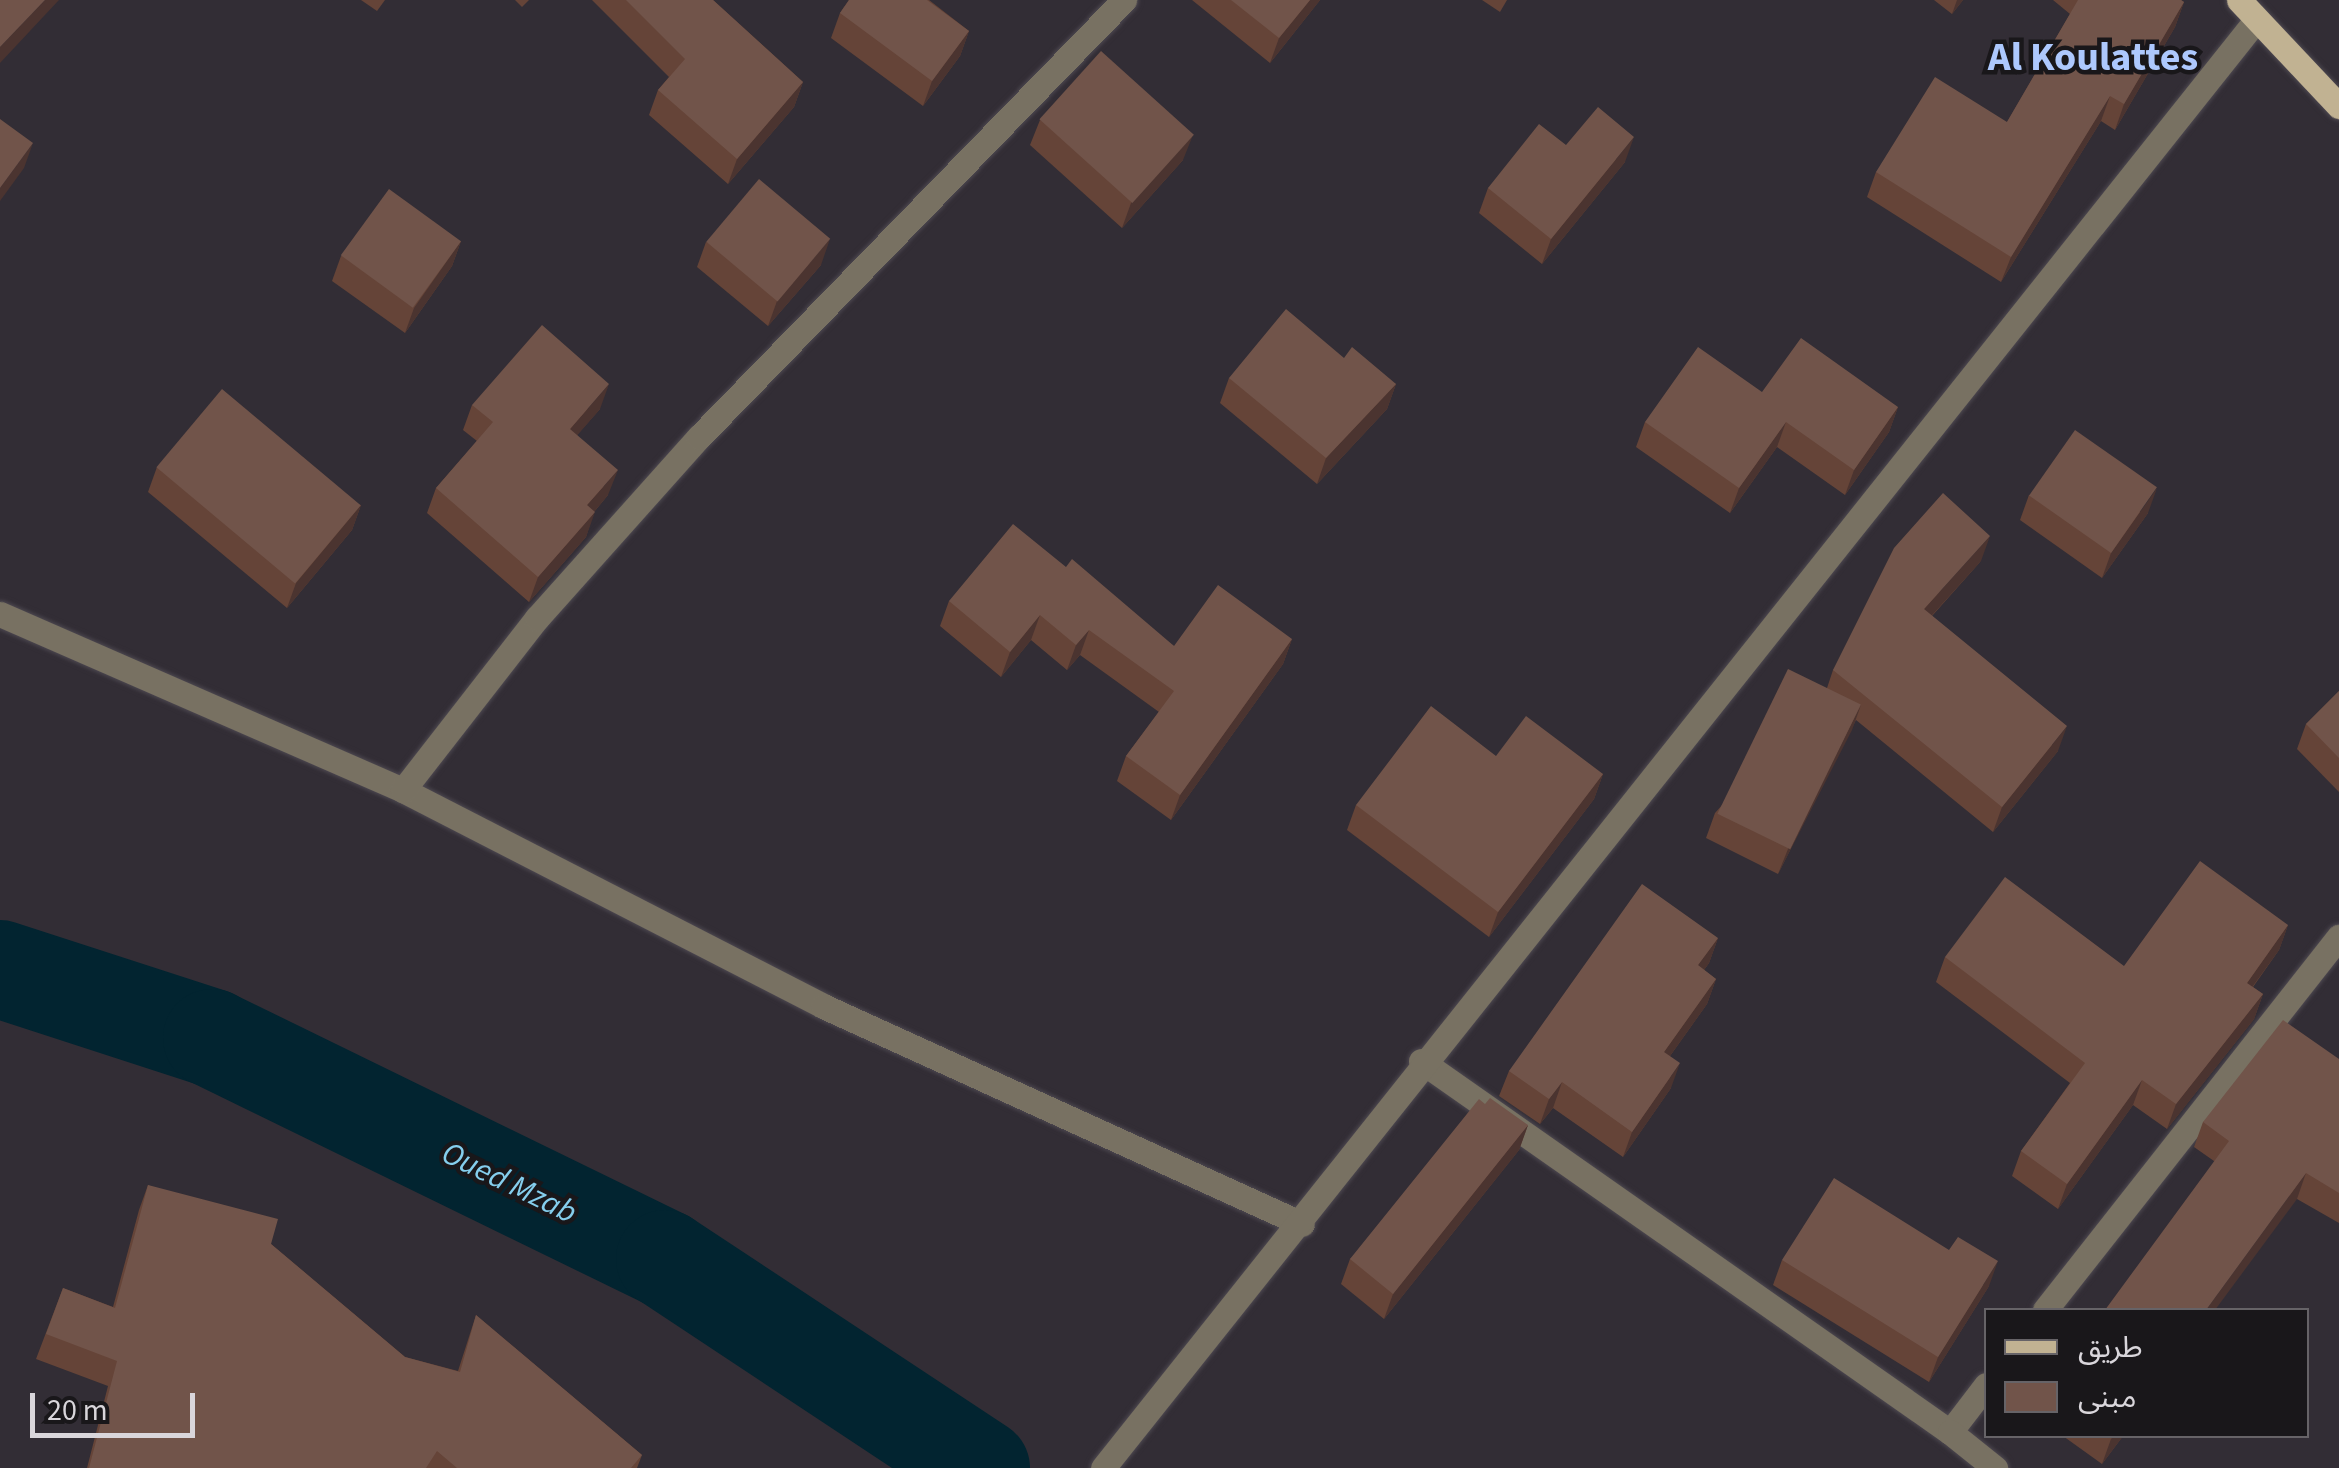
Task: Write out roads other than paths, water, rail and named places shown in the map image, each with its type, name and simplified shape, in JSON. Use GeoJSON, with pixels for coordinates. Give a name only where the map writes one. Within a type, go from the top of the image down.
{"type":"FeatureCollection","features":[{"type":"Feature","properties":{"kind":"main road"},"geometry":{"type":"LineString","coordinates":[[2239,0],[2339,106]]}},
{"type":"Feature","properties":{"kind":"street"},"geometry":{"type":"LineString","coordinates":[[404,790],[537,618],[699,437],[1124,0]]}},
{"type":"Feature","properties":{"kind":"street"},"geometry":{"type":"LineString","coordinates":[[1103,1468],[1302,1224],[1421,1061],[2256,20]]}},
{"type":"Feature","properties":{"kind":"street"},"geometry":{"type":"LineString","coordinates":[[0,614],[404,790],[822,1006],[1302,1224]]}},
{"type":"Feature","properties":{"kind":"street"},"geometry":{"type":"LineString","coordinates":[[2047,1308],[2339,937]]}},
{"type":"Feature","properties":{"kind":"street"},"geometry":{"type":"LineString","coordinates":[[1421,1061],[1950,1432],[1995,1468]]}},
{"type":"Feature","properties":{"kind":"street"},"geometry":{"type":"LineString","coordinates":[[1950,1432],[1984,1388]]}},
{"type":"Feature","properties":{"kind":"waterway","name":"Oued Mzab"},"geometry":{"type":"LineString","coordinates":[[0,969],[212,1038],[665,1259],[981,1468]]}},
{"type":"Feature","properties":{"kind":"district","name":"Al Koulattes"},"geometry":{"type":"Point","coordinates":[2093,58]}}]}
